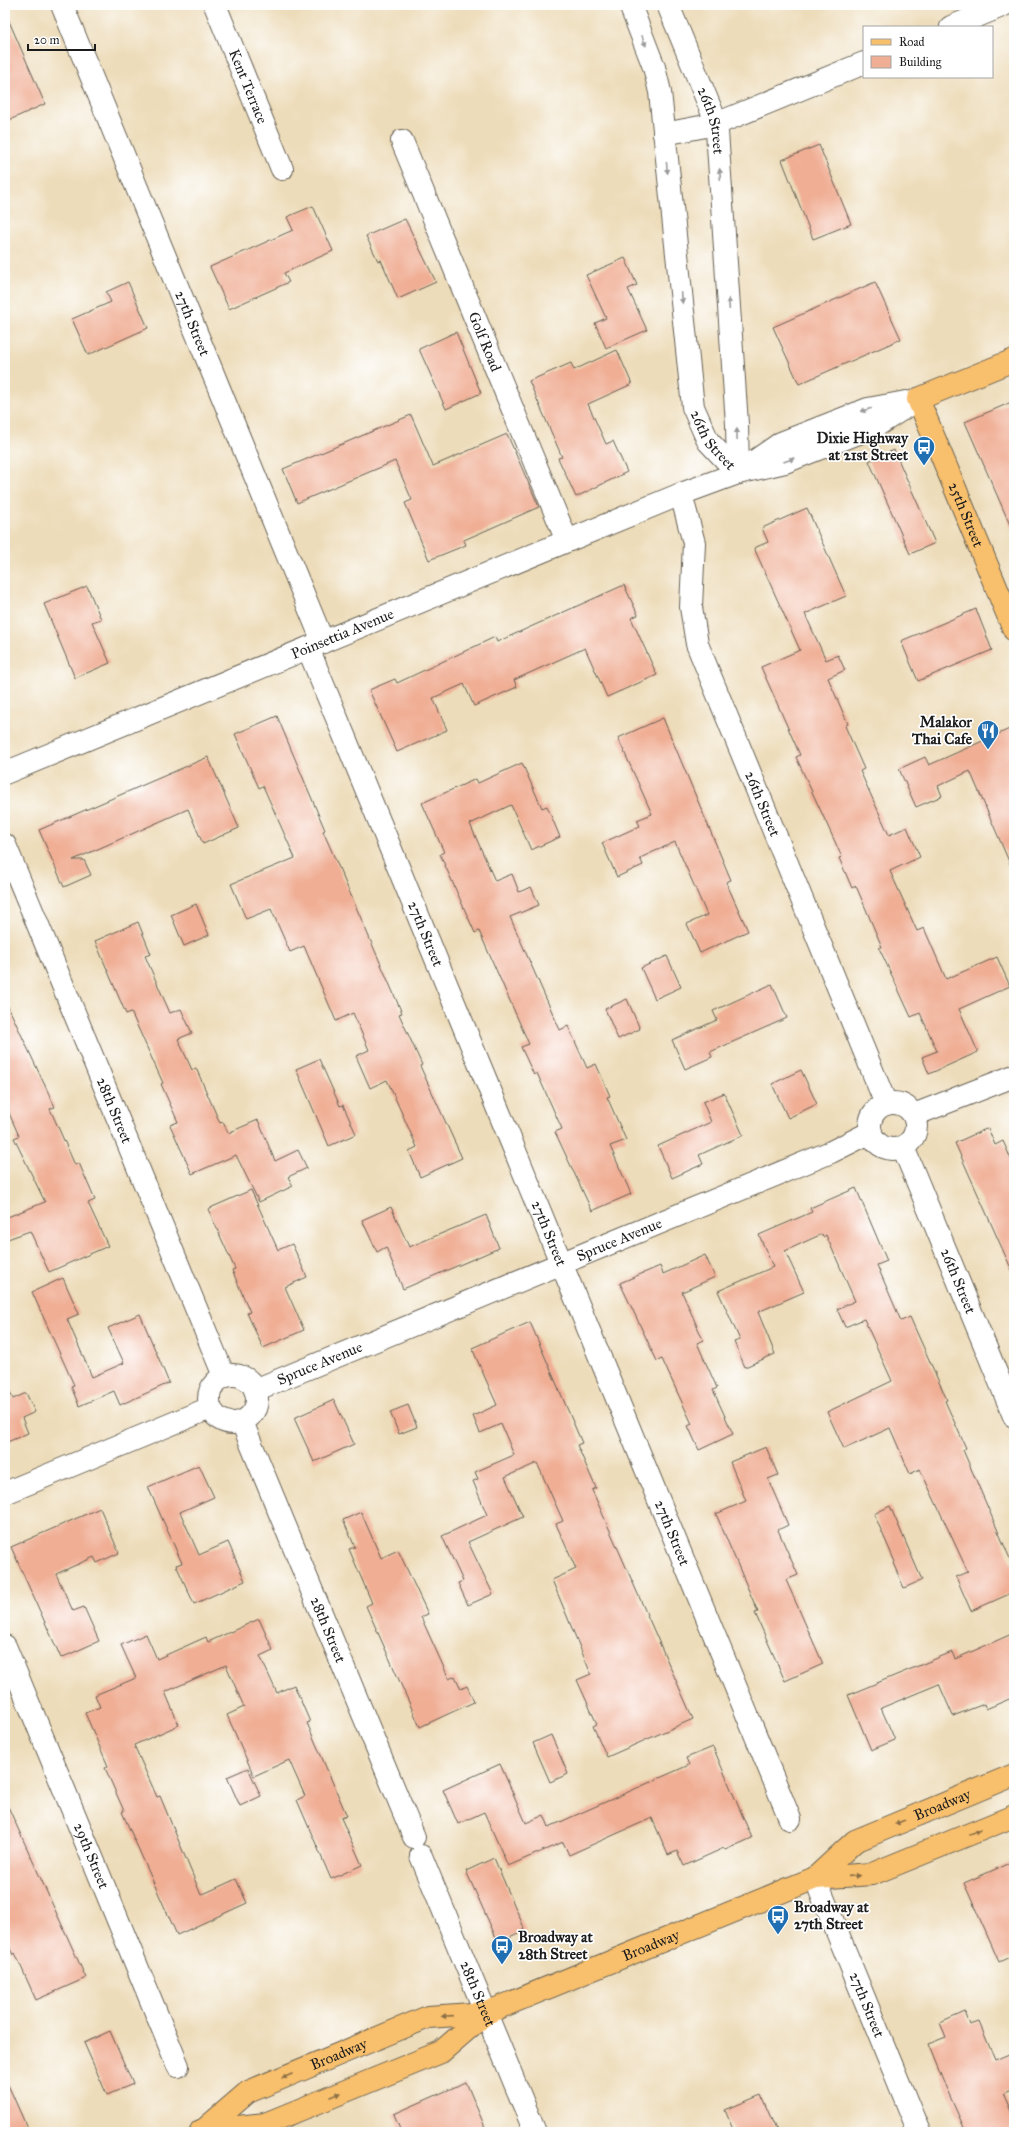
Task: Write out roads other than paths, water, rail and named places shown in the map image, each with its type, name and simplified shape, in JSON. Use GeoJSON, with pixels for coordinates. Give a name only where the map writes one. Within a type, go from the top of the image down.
{"type":"FeatureCollection","features":[{"type":"Feature","properties":{"kind":"main road"},"geometry":{"type":"LineString","coordinates":[[918,399],[1014,360]]}},
{"type":"Feature","properties":{"kind":"main road","name":"25th Street"},"geometry":{"type":"LineString","coordinates":[[918,399],[1014,630]]}},
{"type":"Feature","properties":{"kind":"main road","name":"Broadway"},"geometry":{"type":"LineString","coordinates":[[815,1878],[855,1841],[1014,1775]]}},
{"type":"Feature","properties":{"kind":"main road","name":"Broadway"},"geometry":{"type":"LineString","coordinates":[[203,2131],[248,2092],[428,2017],[486,2013],[815,1878],[872,1874],[1014,1816]]}},
{"type":"Feature","properties":{"kind":"main road","name":"Broadway"},"geometry":{"type":"LineString","coordinates":[[203,2131],[265,2124],[441,2052],[486,2013]]}},
{"type":"Feature","properties":{"kind":"street","name":"27th Street"},"geometry":{"type":"LineString","coordinates":[[62,5],[561,1263],[790,1819]]}},
{"type":"Feature","properties":{"kind":"street","name":"Kent Terrace"},"geometry":{"type":"LineString","coordinates":[[215,5],[282,169]]}},
{"type":"Feature","properties":{"kind":"street","name":"26th Street"},"geometry":{"type":"LineString","coordinates":[[630,5],[654,67],[660,92],[693,407],[708,441],[738,473]]}},
{"type":"Feature","properties":{"kind":"street","name":"26th Street"},"geometry":{"type":"LineString","coordinates":[[668,5],[716,124],[736,416],[738,473]]}},
{"type":"Feature","properties":{"kind":"street"},"geometry":{"type":"LineString","coordinates":[[953,26],[1004,5]]}},
{"type":"Feature","properties":{"kind":"street"},"geometry":{"type":"LineString","coordinates":[[664,134],[716,124],[863,63]]}},
{"type":"Feature","properties":{"kind":"street","name":"Golf Road"},"geometry":{"type":"LineString","coordinates":[[402,141],[567,541]]}},
{"type":"Feature","properties":{"kind":"street","name":"Poinsettia Avenue"},"geometry":{"type":"LineString","coordinates":[[5,773],[681,494],[738,473],[781,443],[868,409],[918,399]]}},
{"type":"Feature","properties":{"kind":"street","name":"26th Street"},"geometry":{"type":"LineString","coordinates":[[681,494],[694,543],[691,607],[697,644],[886,1104]]}},
{"type":"Feature","properties":{"kind":"street","name":"28th Street"},"geometry":{"type":"LineString","coordinates":[[5,845],[224,1376]]}},
{"type":"Feature","properties":{"kind":"street"},"geometry":{"type":"LineString","coordinates":[[914,1115],[1014,1076]]}},
{"type":"Feature","properties":{"kind":"street"},"geometry":{"type":"LineString","coordinates":[[899,1103],[905,1106],[914,1115],[916,1130],[914,1137],[903,1147],[897,1149],[883,1147],[873,1138],[871,1132],[872,1118],[875,1112],[886,1104],[899,1103]]}},
{"type":"Feature","properties":{"kind":"street","name":"Spruce Avenue"},"geometry":{"type":"LineString","coordinates":[[255,1390],[831,1152],[871,1132]]}},
{"type":"Feature","properties":{"kind":"street","name":"26th Street"},"geometry":{"type":"LineString","coordinates":[[903,1147],[1014,1416]]}},
{"type":"Feature","properties":{"kind":"street"},"geometry":{"type":"LineString","coordinates":[[231,1375],[245,1378],[255,1390],[256,1405],[249,1418],[242,1422],[227,1423],[220,1420],[210,1408],[208,1401],[212,1386],[224,1376],[231,1375]]}},
{"type":"Feature","properties":{"kind":"street"},"geometry":{"type":"LineString","coordinates":[[5,1493],[210,1408]]}},
{"type":"Feature","properties":{"kind":"street","name":"28th Street"},"geometry":{"type":"LineString","coordinates":[[242,1422],[535,2132]]}},
{"type":"Feature","properties":{"kind":"street","name":"29th Street"},"geometry":{"type":"LineString","coordinates":[[5,1646],[178,2066]]}},
{"type":"Feature","properties":{"kind":"street","name":"27th Street"},"geometry":{"type":"LineString","coordinates":[[815,1878],[919,2132]]}},
{"type":"Feature","properties":{"kind":"place","name":"Dixie Highway at 21st Street"},"geometry":{"type":"Point","coordinates":[924,466]}},
{"type":"Feature","properties":{"kind":"place","name":"Malakor Thai Cafe"},"geometry":{"type":"Point","coordinates":[988,750]}},
{"type":"Feature","properties":{"kind":"place","name":"Broadway at 27th Street"},"geometry":{"type":"Point","coordinates":[778,1936]}},
{"type":"Feature","properties":{"kind":"place","name":"Broadway at 28th Street"},"geometry":{"type":"Point","coordinates":[502,1966]}}]}
